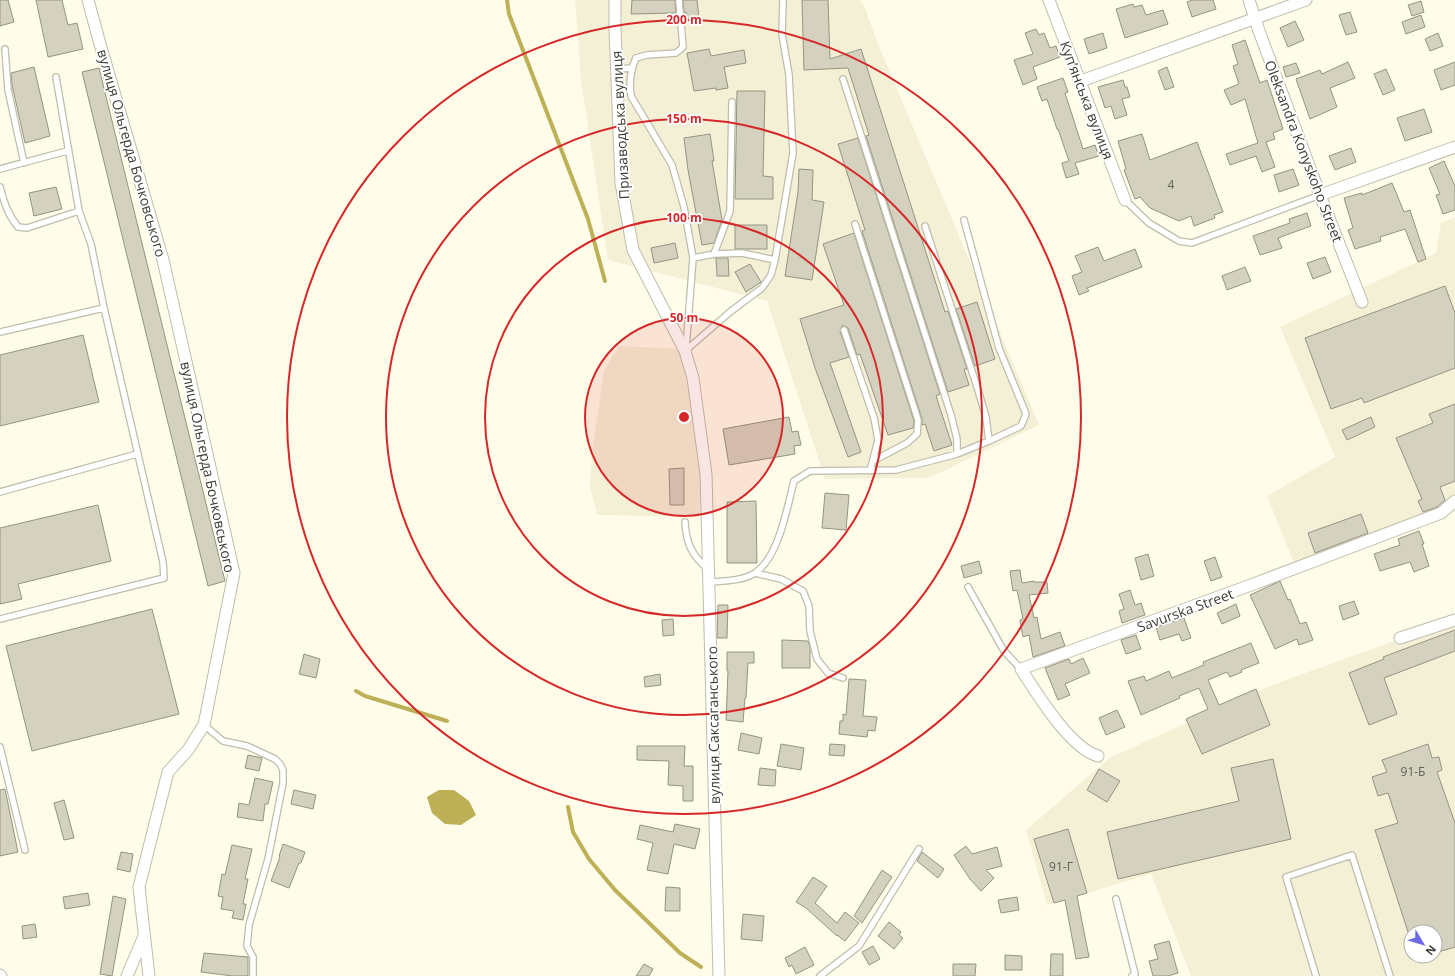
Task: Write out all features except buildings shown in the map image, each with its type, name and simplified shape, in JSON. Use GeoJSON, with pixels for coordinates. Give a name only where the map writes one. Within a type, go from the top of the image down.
{"type":"FeatureCollection","features":[{"type":"Feature","properties":{"kind":"street","name":"вулиця Ольгерда Бочковського"},"geometry":{"type":"LineString","coordinates":[[88,0],[163,260],[234,572],[204,725],[188,750],[168,772],[139,887],[149,976]]}},
{"type":"Feature","properties":{"kind":"street","name":"Купʼянська вулиця"},"geometry":{"type":"LineString","coordinates":[[1049,0],[1125,200]]}},
{"type":"Feature","properties":{"kind":"street","name":"Oleksandra Konyskoho Street"},"geometry":{"type":"LineString","coordinates":[[1249,0],[1256,17],[1259,31],[1320,195],[1362,302]]}},
{"type":"Feature","properties":{"kind":"street"},"geometry":{"type":"LineString","coordinates":[[1081,81],[1306,0]]}},
{"type":"Feature","properties":{"kind":"street","name":"Призаводська вулиця"},"geometry":{"type":"LineString","coordinates":[[617,2],[615,28],[621,183],[633,250],[685,351],[693,378],[706,474]]}},
{"type":"Feature","properties":{"kind":"street"},"geometry":{"type":"LineString","coordinates":[[1320,195],[1455,147]]}},
{"type":"Feature","properties":{"kind":"street","name":"вулиця Саксаганського"},"geometry":{"type":"LineString","coordinates":[[706,474],[710,582],[719,976]]}},
{"type":"Feature","properties":{"kind":"street","name":"Savurska Street"},"geometry":{"type":"LineString","coordinates":[[1021,669],[1251,585],[1441,513],[1455,501]]}},
{"type":"Feature","properties":{"kind":"street"},"geometry":{"type":"LineString","coordinates":[[1400,638],[1455,620]]}},
{"type":"Feature","properties":{"kind":"street"},"geometry":{"type":"LineString","coordinates":[[1021,669],[1055,719],[1083,749],[1090,754],[1098,756]]}},
{"type":"Feature","properties":{"kind":"street"},"geometry":{"type":"LineString","coordinates":[[127,976],[144,936]]}},
{"type":"Feature","properties":{"kind":"lane"},"geometry":{"type":"LineString","coordinates":[[679,0],[684,47],[676,53],[647,55],[636,58],[632,68],[629,86],[631,96],[672,165],[684,207],[694,258],[685,351]]}},
{"type":"Feature","properties":{"kind":"lane"},"geometry":{"type":"LineString","coordinates":[[685,351],[730,312],[762,288],[771,275],[775,260],[793,153],[789,75],[782,34],[783,0]]}},
{"type":"Feature","properties":{"kind":"lane"},"geometry":{"type":"LineString","coordinates":[[5,48],[8,90],[24,163]]}},
{"type":"Feature","properties":{"kind":"lane"},"geometry":{"type":"LineString","coordinates":[[617,69],[632,68]]}},
{"type":"Feature","properties":{"kind":"lane"},"geometry":{"type":"LineString","coordinates":[[0,619],[164,578],[163,562],[137,454],[91,244],[79,211],[56,77]]}},
{"type":"Feature","properties":{"kind":"lane"},"geometry":{"type":"LineString","coordinates":[[843,79],[951,415],[957,439],[956,454]]}},
{"type":"Feature","properties":{"kind":"lane"},"geometry":{"type":"LineString","coordinates":[[714,254],[730,211],[732,102]]}},
{"type":"Feature","properties":{"kind":"lane"},"geometry":{"type":"LineString","coordinates":[[0,168],[68,151]]}},
{"type":"Feature","properties":{"kind":"lane"},"geometry":{"type":"LineString","coordinates":[[0,187],[5,207],[10,218],[18,228],[27,228],[79,211]]}},
{"type":"Feature","properties":{"kind":"lane"},"geometry":{"type":"LineString","coordinates":[[1125,200],[1149,223],[1179,241],[1192,243],[1320,195]]}},
{"type":"Feature","properties":{"kind":"lane"},"geometry":{"type":"LineString","coordinates":[[710,582],[736,580],[755,573],[768,560],[782,526],[794,481],[810,471],[896,470],[956,454],[1021,426],[1026,414],[999,348],[964,220]]}},
{"type":"Feature","properties":{"kind":"lane"},"geometry":{"type":"LineString","coordinates":[[855,224],[918,420],[917,434],[907,443],[873,461]]}},
{"type":"Feature","properties":{"kind":"lane"},"geometry":{"type":"LineString","coordinates":[[925,226],[986,417],[989,441]]}},
{"type":"Feature","properties":{"kind":"lane"},"geometry":{"type":"LineString","coordinates":[[694,258],[714,254],[742,253],[775,260]]}},
{"type":"Feature","properties":{"kind":"lane"},"geometry":{"type":"LineString","coordinates":[[0,332],[104,308]]}},
{"type":"Feature","properties":{"kind":"lane"},"geometry":{"type":"LineString","coordinates":[[844,330],[874,418],[878,440],[870,470]]}},
{"type":"Feature","properties":{"kind":"lane"},"geometry":{"type":"LineString","coordinates":[[0,492],[137,454]]}},
{"type":"Feature","properties":{"kind":"lane"},"geometry":{"type":"LineString","coordinates":[[685,522],[686,536],[692,551],[697,560],[709,570]]}},
{"type":"Feature","properties":{"kind":"lane"},"geometry":{"type":"LineString","coordinates":[[755,573],[782,579],[803,591],[809,606],[810,631],[816,659],[828,673],[843,678]]}},
{"type":"Feature","properties":{"kind":"lane"},"geometry":{"type":"LineString","coordinates":[[968,587],[1004,651],[1021,669]]}},
{"type":"Feature","properties":{"kind":"lane"},"geometry":{"type":"LineString","coordinates":[[204,725],[223,741],[247,746],[275,759],[280,764],[282,770],[282,783],[268,859],[249,926],[247,946],[253,957],[253,976]]}},
{"type":"Feature","properties":{"kind":"lane"},"geometry":{"type":"LineString","coordinates":[[0,747],[25,850]]}},
{"type":"Feature","properties":{"kind":"lane"},"geometry":{"type":"LineString","coordinates":[[820,976],[859,946],[919,849]]}},
{"type":"Feature","properties":{"kind":"lane"},"geometry":{"type":"LineString","coordinates":[[1316,976],[1286,877],[1352,856],[1390,976]]}},
{"type":"Feature","properties":{"kind":"lane"},"geometry":{"type":"LineString","coordinates":[[1116,900],[1135,974],[1132,976]]}},
{"type":"Feature","properties":{"kind":"shaded area"},"geometry":{"type":"Polygon","coordinates":[[[575,0],[860,0],[865,8],[878,44],[1039,425],[929,478],[825,479],[767,301],[608,260],[581,81],[575,0]]]}},
{"type":"Feature","properties":{"kind":"shaded area"},"geometry":{"type":"Polygon","coordinates":[[[1455,217],[1455,498],[1438,510],[1294,563],[1267,496],[1335,457],[1280,327],[1436,253],[1441,223],[1455,217]]]}},
{"type":"Feature","properties":{"kind":"shaded area"},"geometry":{"type":"Polygon","coordinates":[[[619,346],[681,349],[701,465],[699,517],[597,515],[590,486],[592,454],[604,370],[619,346]]]}},
{"type":"Feature","properties":{"kind":"shaded area"},"geometry":{"type":"Polygon","coordinates":[[[1455,619],[1455,976],[1191,976],[1151,874],[1047,905],[1026,830],[1111,757],[1272,685],[1455,619]]]}},
{"type":"Feature","properties":{"kind":"shaded area"},"geometry":{"type":"Polygon","coordinates":[[[439,790],[454,790],[469,801],[476,815],[461,825],[445,824],[432,813],[427,797],[439,790]]]}},
{"type":"Feature","properties":{"kind":"waterway"},"geometry":{"type":"LineString","coordinates":[[507,0],[509,14],[588,219],[605,281]]}},
{"type":"Feature","properties":{"kind":"waterway"},"geometry":{"type":"LineString","coordinates":[[356,691],[365,696],[447,721]]}},
{"type":"Feature","properties":{"kind":"waterway"},"geometry":{"type":"LineString","coordinates":[[568,807],[573,832],[589,859],[615,890],[680,953],[701,967]]}}]}
